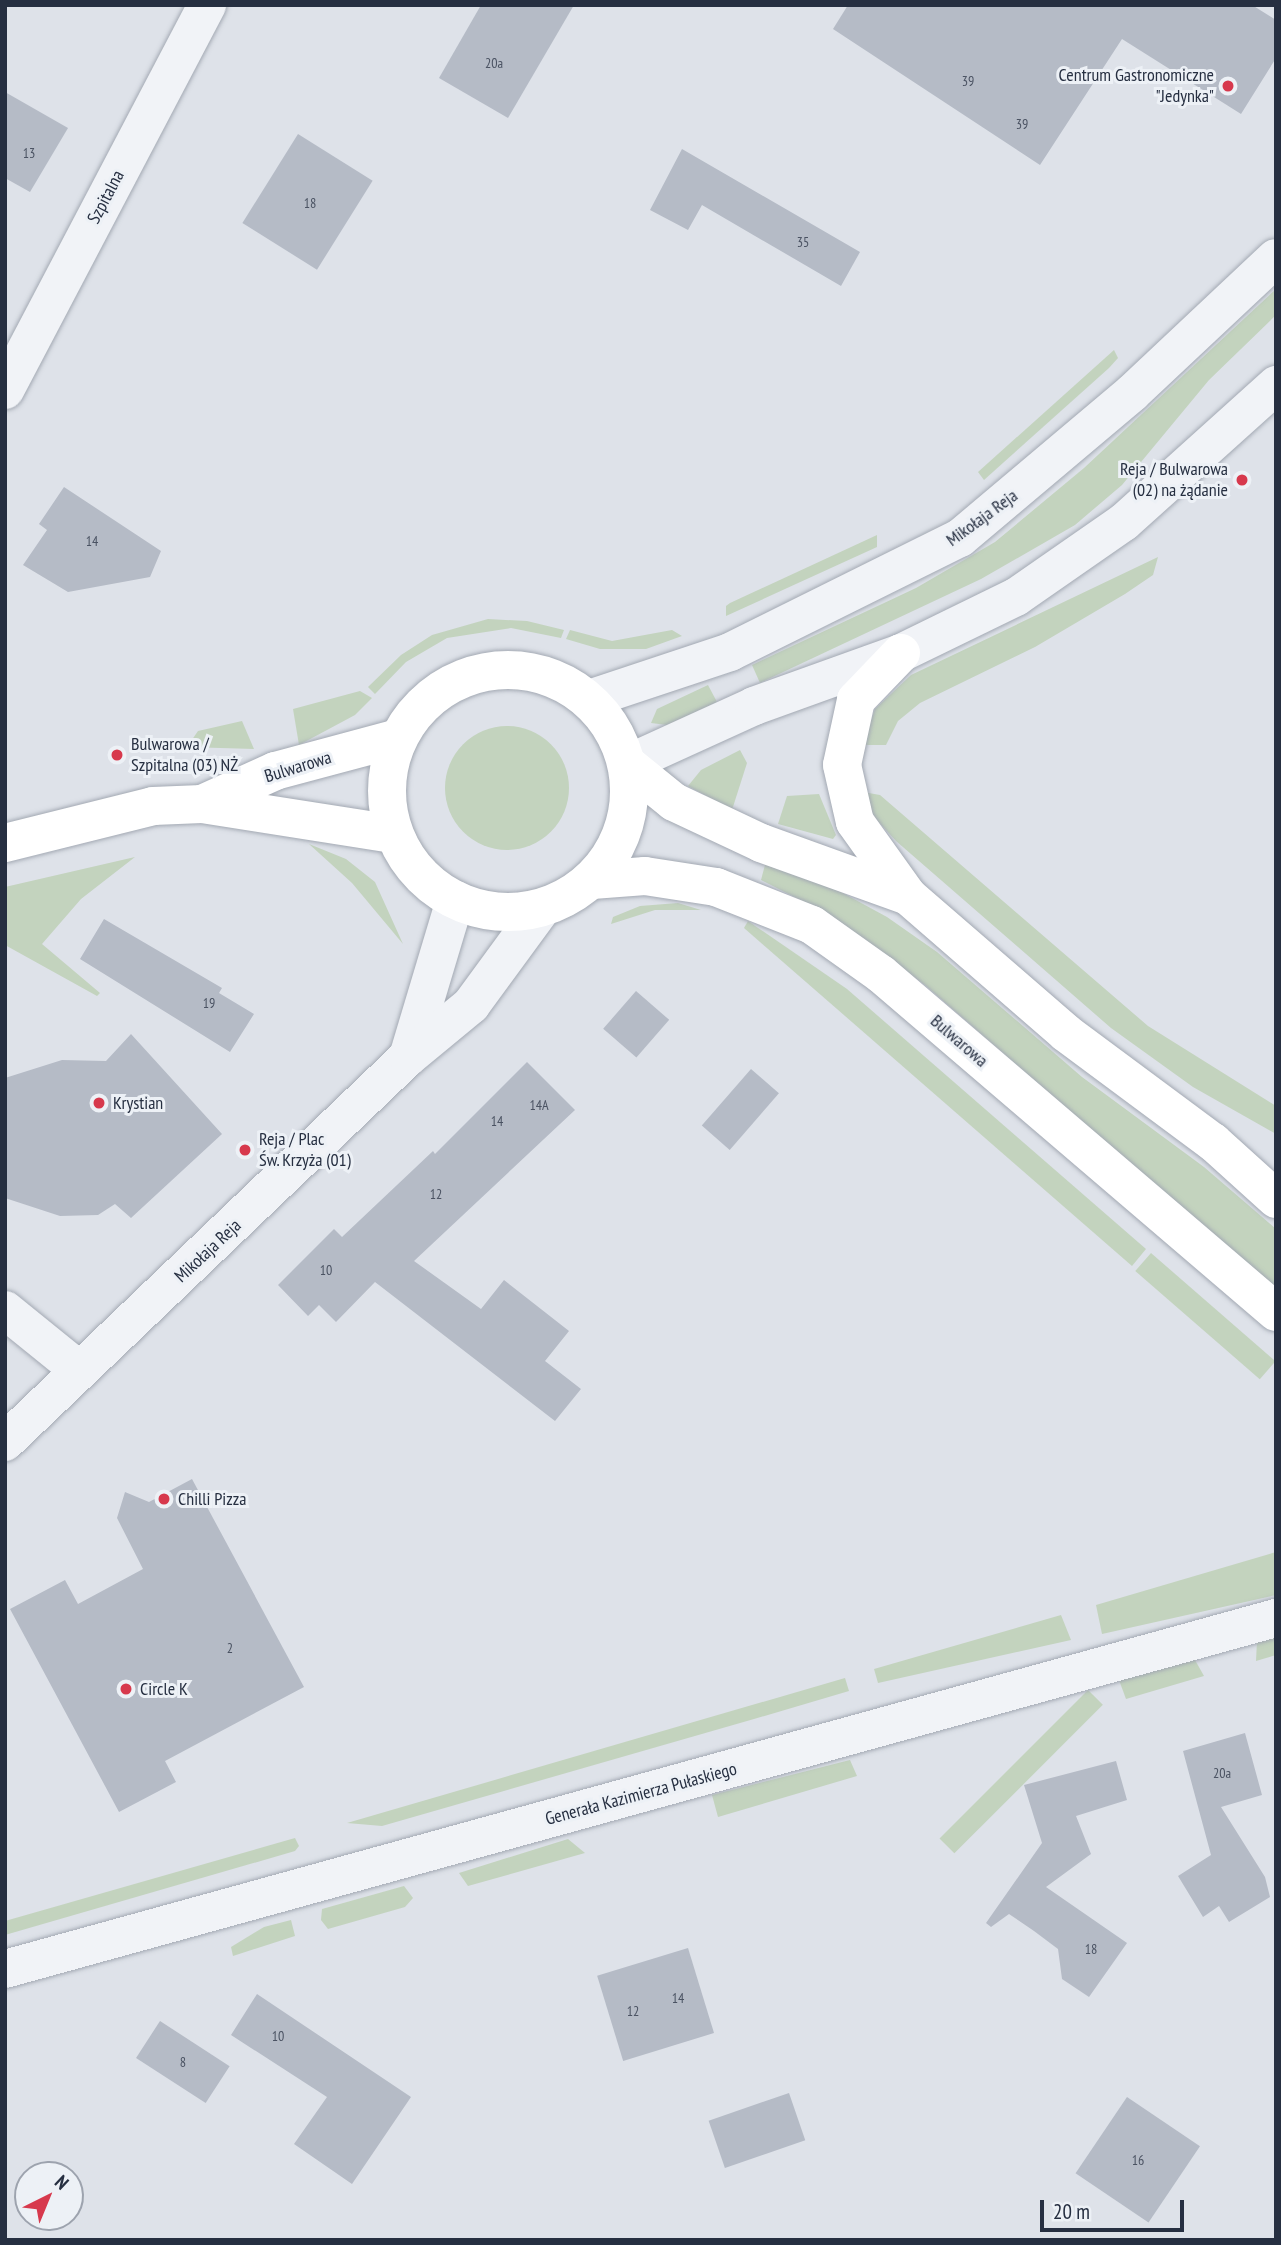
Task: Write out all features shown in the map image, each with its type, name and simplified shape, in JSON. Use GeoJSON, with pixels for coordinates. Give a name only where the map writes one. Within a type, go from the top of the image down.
{"type":"FeatureCollection","features":[{"type":"Feature","properties":{"kind":"main road"},"geometry":{"type":"LineString","coordinates":[[901,653],[856,700],[842,765],[855,822],[908,896],[1066,1033],[1213,1142],[1276,1199]]}},
{"type":"Feature","properties":{"kind":"main road"},"geometry":{"type":"LineString","coordinates":[[484,671],[534,672],[558,679],[589,699],[613,729],[627,764],[628,817],[614,851],[592,880],[542,908],[513,913],[483,910],[455,900],[429,884],[408,861],[393,834],[387,802],[388,769],[398,738],[419,707],[448,684],[484,671]]}},
{"type":"Feature","properties":{"kind":"main road","name":"Bulwarowa"},"geometry":{"type":"LineString","coordinates":[[202,804],[275,771],[398,738]]}},
{"type":"Feature","properties":{"kind":"main road"},"geometry":{"type":"LineString","coordinates":[[627,764],[674,802],[761,844],[908,896]]}},
{"type":"Feature","properties":{"kind":"main road","name":"Bulwarowa"},"geometry":{"type":"LineString","coordinates":[[5,843],[153,806],[202,804],[393,834]]}},
{"type":"Feature","properties":{"kind":"main road","name":"Bulwarowa"},"geometry":{"type":"LineString","coordinates":[[592,880],[645,876],[716,887],[812,925],[881,974],[1276,1312]]}},
{"type":"Feature","properties":{"kind":"main road"},"geometry":{"type":"LineString","coordinates":[[1213,1142],[1276,1164]]}},
{"type":"Feature","properties":{"kind":"street","name":"Szpitalna"},"geometry":{"type":"LineString","coordinates":[[5,390],[207,5]]}},
{"type":"Feature","properties":{"kind":"street","name":"Mikołaja Reja"},"geometry":{"type":"LineString","coordinates":[[589,699],[730,652],[960,538],[1046,469],[1276,258]]}},
{"type":"Feature","properties":{"kind":"street"},"geometry":{"type":"LineString","coordinates":[[627,764],[754,706],[901,653],[1016,597],[1124,522],[1276,385]]}},
{"type":"Feature","properties":{"kind":"street","name":"Mikołaja Reja"},"geometry":{"type":"LineString","coordinates":[[408,1057],[455,900]]}},
{"type":"Feature","properties":{"kind":"street","name":"Mikołaja Reja"},"geometry":{"type":"LineString","coordinates":[[5,1442],[408,1057],[471,1004],[542,908]]}},
{"type":"Feature","properties":{"kind":"street"},"geometry":{"type":"LineString","coordinates":[[5,1310],[79,1370]]}},
{"type":"Feature","properties":{"kind":"street","name":"Generała Kazimierza Pułaskiego"},"geometry":{"type":"LineString","coordinates":[[5,1969],[1276,1618]]}},
{"type":"Feature","properties":{"kind":"green space"},"geometry":{"type":"Polygon","coordinates":[[[1276,289],[1276,315],[1209,380],[1122,485],[1075,525],[981,579],[760,683],[752,665],[916,588],[995,542],[1084,468],[1276,289]]]}},
{"type":"Feature","properties":{"kind":"green space"},"geometry":{"type":"Polygon","coordinates":[[[1114,350],[1118,358],[1109,368],[984,480],[978,472],[1114,350]]]}},
{"type":"Feature","properties":{"kind":"green space"},"geometry":{"type":"Polygon","coordinates":[[[877,535],[877,547],[726,616],[726,606],[730,603],[877,535]]]}},
{"type":"Feature","properties":{"kind":"green space"},"geometry":{"type":"Polygon","coordinates":[[[1158,557],[1153,575],[1125,594],[1035,647],[920,703],[898,721],[886,745],[862,745],[875,709],[911,675],[1158,557]]]}},
{"type":"Feature","properties":{"kind":"green space"},"geometry":{"type":"Polygon","coordinates":[[[488,619],[527,621],[564,630],[561,638],[511,628],[447,638],[406,662],[375,694],[368,687],[401,655],[432,635],[488,619]]]}},
{"type":"Feature","properties":{"kind":"green space"},"geometry":{"type":"Polygon","coordinates":[[[570,630],[612,641],[672,630],[682,636],[646,649],[600,649],[566,639],[570,630]]]}},
{"type":"Feature","properties":{"kind":"green space"},"geometry":{"type":"Polygon","coordinates":[[[708,685],[717,702],[667,725],[651,723],[657,709],[708,685]]]}},
{"type":"Feature","properties":{"kind":"green space"},"geometry":{"type":"Polygon","coordinates":[[[360,691],[372,698],[355,715],[299,745],[293,709],[360,691]]]}},
{"type":"Feature","properties":{"kind":"green space"},"geometry":{"type":"Polygon","coordinates":[[[242,721],[254,749],[187,747],[198,731],[242,721]]]}},
{"type":"Feature","properties":{"kind":"green space"},"geometry":{"type":"Polygon","coordinates":[[[507,726],[531,731],[551,744],[564,764],[569,788],[564,812],[551,832],[531,845],[507,850],[483,845],[463,832],[450,812],[445,788],[450,764],[463,744],[483,731],[507,726]]]}},
{"type":"Feature","properties":{"kind":"green space"},"geometry":{"type":"Polygon","coordinates":[[[740,750],[747,763],[732,810],[688,786],[701,770],[740,750]]]}},
{"type":"Feature","properties":{"kind":"green space"},"geometry":{"type":"Polygon","coordinates":[[[863,792],[880,795],[1148,1026],[1276,1106],[1276,1134],[1193,1087],[1111,1028],[896,841],[875,818],[863,792]]]}},
{"type":"Feature","properties":{"kind":"green space"},"geometry":{"type":"Polygon","coordinates":[[[819,794],[836,835],[833,839],[778,824],[787,796],[819,794]]]}},
{"type":"Feature","properties":{"kind":"green space"},"geometry":{"type":"Polygon","coordinates":[[[309,844],[346,859],[375,882],[403,944],[352,883],[309,844]]]}},
{"type":"Feature","properties":{"kind":"green space"},"geometry":{"type":"Polygon","coordinates":[[[135,857],[81,899],[42,944],[100,993],[97,996],[5,945],[5,887],[135,857]]]}},
{"type":"Feature","properties":{"kind":"green space"},"geometry":{"type":"Polygon","coordinates":[[[766,861],[841,892],[887,917],[937,952],[1082,1077],[1204,1167],[1276,1229],[1276,1291],[925,985],[824,912],[761,880],[766,861]]]}},
{"type":"Feature","properties":{"kind":"green space"},"geometry":{"type":"Polygon","coordinates":[[[678,903],[701,910],[655,910],[611,924],[613,917],[640,906],[678,903]]]}},
{"type":"Feature","properties":{"kind":"green space"},"geometry":{"type":"Polygon","coordinates":[[[748,921],[847,989],[1146,1249],[1132,1266],[744,928],[748,921]]]}},
{"type":"Feature","properties":{"kind":"green space"},"geometry":{"type":"Polygon","coordinates":[[[1151,1253],[1276,1361],[1260,1379],[1135,1271],[1151,1253]]]}},
{"type":"Feature","properties":{"kind":"green space"},"geometry":{"type":"Polygon","coordinates":[[[1276,1552],[1276,1595],[1102,1634],[1096,1605],[1276,1552]]]}},
{"type":"Feature","properties":{"kind":"green space"},"geometry":{"type":"Polygon","coordinates":[[[1061,1615],[1071,1640],[878,1683],[874,1669],[1061,1615]]]}},
{"type":"Feature","properties":{"kind":"green space"},"geometry":{"type":"Polygon","coordinates":[[[1276,1636],[1276,1655],[1256,1661],[1257,1641],[1276,1636]]]}},
{"type":"Feature","properties":{"kind":"green space"},"geometry":{"type":"Polygon","coordinates":[[[1195,1660],[1204,1676],[1126,1699],[1119,1680],[1195,1660]]]}},
{"type":"Feature","properties":{"kind":"green space"},"geometry":{"type":"Polygon","coordinates":[[[845,1678],[849,1691],[754,1719],[382,1826],[347,1823],[845,1678]]]}},
{"type":"Feature","properties":{"kind":"green space"},"geometry":{"type":"Polygon","coordinates":[[[1088,1690],[1103,1705],[954,1853],[940,1838],[1088,1690]]]}},
{"type":"Feature","properties":{"kind":"green space"},"geometry":{"type":"Polygon","coordinates":[[[850,1760],[857,1776],[718,1817],[712,1795],[850,1760]]]}},
{"type":"Feature","properties":{"kind":"green space"},"geometry":{"type":"Polygon","coordinates":[[[295,1838],[299,1846],[295,1851],[5,1935],[5,1921],[295,1838]]]}},
{"type":"Feature","properties":{"kind":"green space"},"geometry":{"type":"Polygon","coordinates":[[[568,1839],[585,1853],[468,1886],[459,1873],[568,1839]]]}},
{"type":"Feature","properties":{"kind":"green space"},"geometry":{"type":"Polygon","coordinates":[[[404,1886],[413,1898],[405,1907],[328,1929],[321,1920],[322,1909],[404,1886]]]}},
{"type":"Feature","properties":{"kind":"green space"},"geometry":{"type":"Polygon","coordinates":[[[291,1920],[295,1936],[233,1956],[231,1947],[264,1927],[291,1920]]]}},
{"type":"Feature","properties":{"kind":"building"},"geometry":{"type":"Polygon","coordinates":[[[481,5],[574,5],[508,118],[439,78],[481,5]]]}},
{"type":"Feature","properties":{"kind":"building"},"geometry":{"type":"Polygon","coordinates":[[[848,5],[1252,5],[1276,20],[1276,58],[1241,114],[1122,39],[1040,165],[833,29],[848,5]]]}},
{"type":"Feature","properties":{"kind":"building"},"geometry":{"type":"Polygon","coordinates":[[[5,92],[68,128],[30,192],[5,178],[5,92]]]}},
{"type":"Feature","properties":{"kind":"building"},"geometry":{"type":"Polygon","coordinates":[[[298,134],[373,181],[317,270],[242,223],[298,134]]]}},
{"type":"Feature","properties":{"kind":"building"},"geometry":{"type":"Polygon","coordinates":[[[682,149],[860,252],[841,286],[702,205],[688,230],[650,210],[682,149]]]}},
{"type":"Feature","properties":{"kind":"building"},"geometry":{"type":"Polygon","coordinates":[[[64,487],[161,551],[150,577],[68,592],[23,565],[47,530],[39,524],[64,487]]]}},
{"type":"Feature","properties":{"kind":"building"},"geometry":{"type":"Polygon","coordinates":[[[104,919],[222,988],[219,993],[254,1014],[230,1052],[80,959],[104,919]]]}},
{"type":"Feature","properties":{"kind":"building"},"geometry":{"type":"Polygon","coordinates":[[[636,991],[669,1020],[636,1058],[603,1029],[636,991]]]}},
{"type":"Feature","properties":{"kind":"building","name":"Krystian"},"geometry":{"type":"Polygon","coordinates":[[[131,1034],[222,1134],[131,1218],[115,1204],[98,1215],[60,1216],[5,1198],[5,1078],[62,1060],[106,1061],[131,1034]]]}},
{"type":"Feature","properties":{"kind":"building"},"geometry":{"type":"Polygon","coordinates":[[[527,1062],[575,1110],[414,1261],[481,1309],[504,1280],[569,1331],[545,1361],[581,1389],[555,1421],[375,1282],[336,1322],[319,1305],[308,1316],[278,1285],[334,1229],[342,1237],[433,1151],[435,1154],[527,1062]]]}},
{"type":"Feature","properties":{"kind":"building"},"geometry":{"type":"Polygon","coordinates":[[[751,1069],[779,1093],[730,1150],[702,1126],[751,1069]]]}},
{"type":"Feature","properties":{"kind":"building"},"geometry":{"type":"Polygon","coordinates":[[[192,1479],[304,1687],[165,1761],[176,1782],[119,1812],[10,1609],[65,1580],[78,1604],[143,1569],[117,1518],[125,1492],[149,1502],[192,1479]]]}},
{"type":"Feature","properties":{"kind":"building"},"geometry":{"type":"Polygon","coordinates":[[[1245,1733],[1262,1795],[1221,1807],[1265,1877],[1270,1897],[1229,1922],[1219,1906],[1203,1917],[1178,1876],[1211,1855],[1183,1751],[1245,1733]]]}},
{"type":"Feature","properties":{"kind":"building"},"geometry":{"type":"Polygon","coordinates":[[[1116,1761],[1127,1800],[1076,1816],[1091,1854],[1046,1887],[1127,1943],[1089,1997],[1062,1979],[1058,1949],[1034,1931],[1009,1914],[991,1927],[986,1923],[1042,1843],[1024,1785],[1116,1761]]]}},
{"type":"Feature","properties":{"kind":"building"},"geometry":{"type":"Polygon","coordinates":[[[688,1948],[714,2033],[623,2061],[597,1976],[688,1948]]]}},
{"type":"Feature","properties":{"kind":"building"},"geometry":{"type":"Polygon","coordinates":[[[257,1994],[411,2097],[352,2184],[294,2144],[327,2097],[231,2035],[257,1994]]]}},
{"type":"Feature","properties":{"kind":"building"},"geometry":{"type":"Polygon","coordinates":[[[160,2021],[230,2066],[206,2103],[136,2058],[160,2021]]]}},
{"type":"Feature","properties":{"kind":"building"},"geometry":{"type":"Polygon","coordinates":[[[789,2093],[805,2140],[725,2168],[709,2121],[789,2093]]]}},
{"type":"Feature","properties":{"kind":"building"},"geometry":{"type":"Polygon","coordinates":[[[1127,2097],[1200,2146],[1149,2222],[1076,2173],[1127,2097]]]}},
{"type":"Feature","properties":{"kind":"place","name":"Centrum Gastronomiczne \"Jedynka\""},"geometry":{"type":"Point","coordinates":[1228,86]}},
{"type":"Feature","properties":{"kind":"place","name":"Reja / Bulwarowa (02) na żądanie"},"geometry":{"type":"Point","coordinates":[1242,480]}},
{"type":"Feature","properties":{"kind":"place","name":"Bulwarowa / Szpitalna (03) NŻ"},"geometry":{"type":"Point","coordinates":[117,755]}},
{"type":"Feature","properties":{"kind":"place","name":"Krystian"},"geometry":{"type":"Point","coordinates":[99,1103]}},
{"type":"Feature","properties":{"kind":"place","name":"Reja / Plac Św. Krzyża (01)"},"geometry":{"type":"Point","coordinates":[245,1150]}},
{"type":"Feature","properties":{"kind":"place","name":"Chilli Pizza"},"geometry":{"type":"Point","coordinates":[164,1499]}},
{"type":"Feature","properties":{"kind":"place","name":"Circle K"},"geometry":{"type":"Point","coordinates":[126,1689]}}]}
